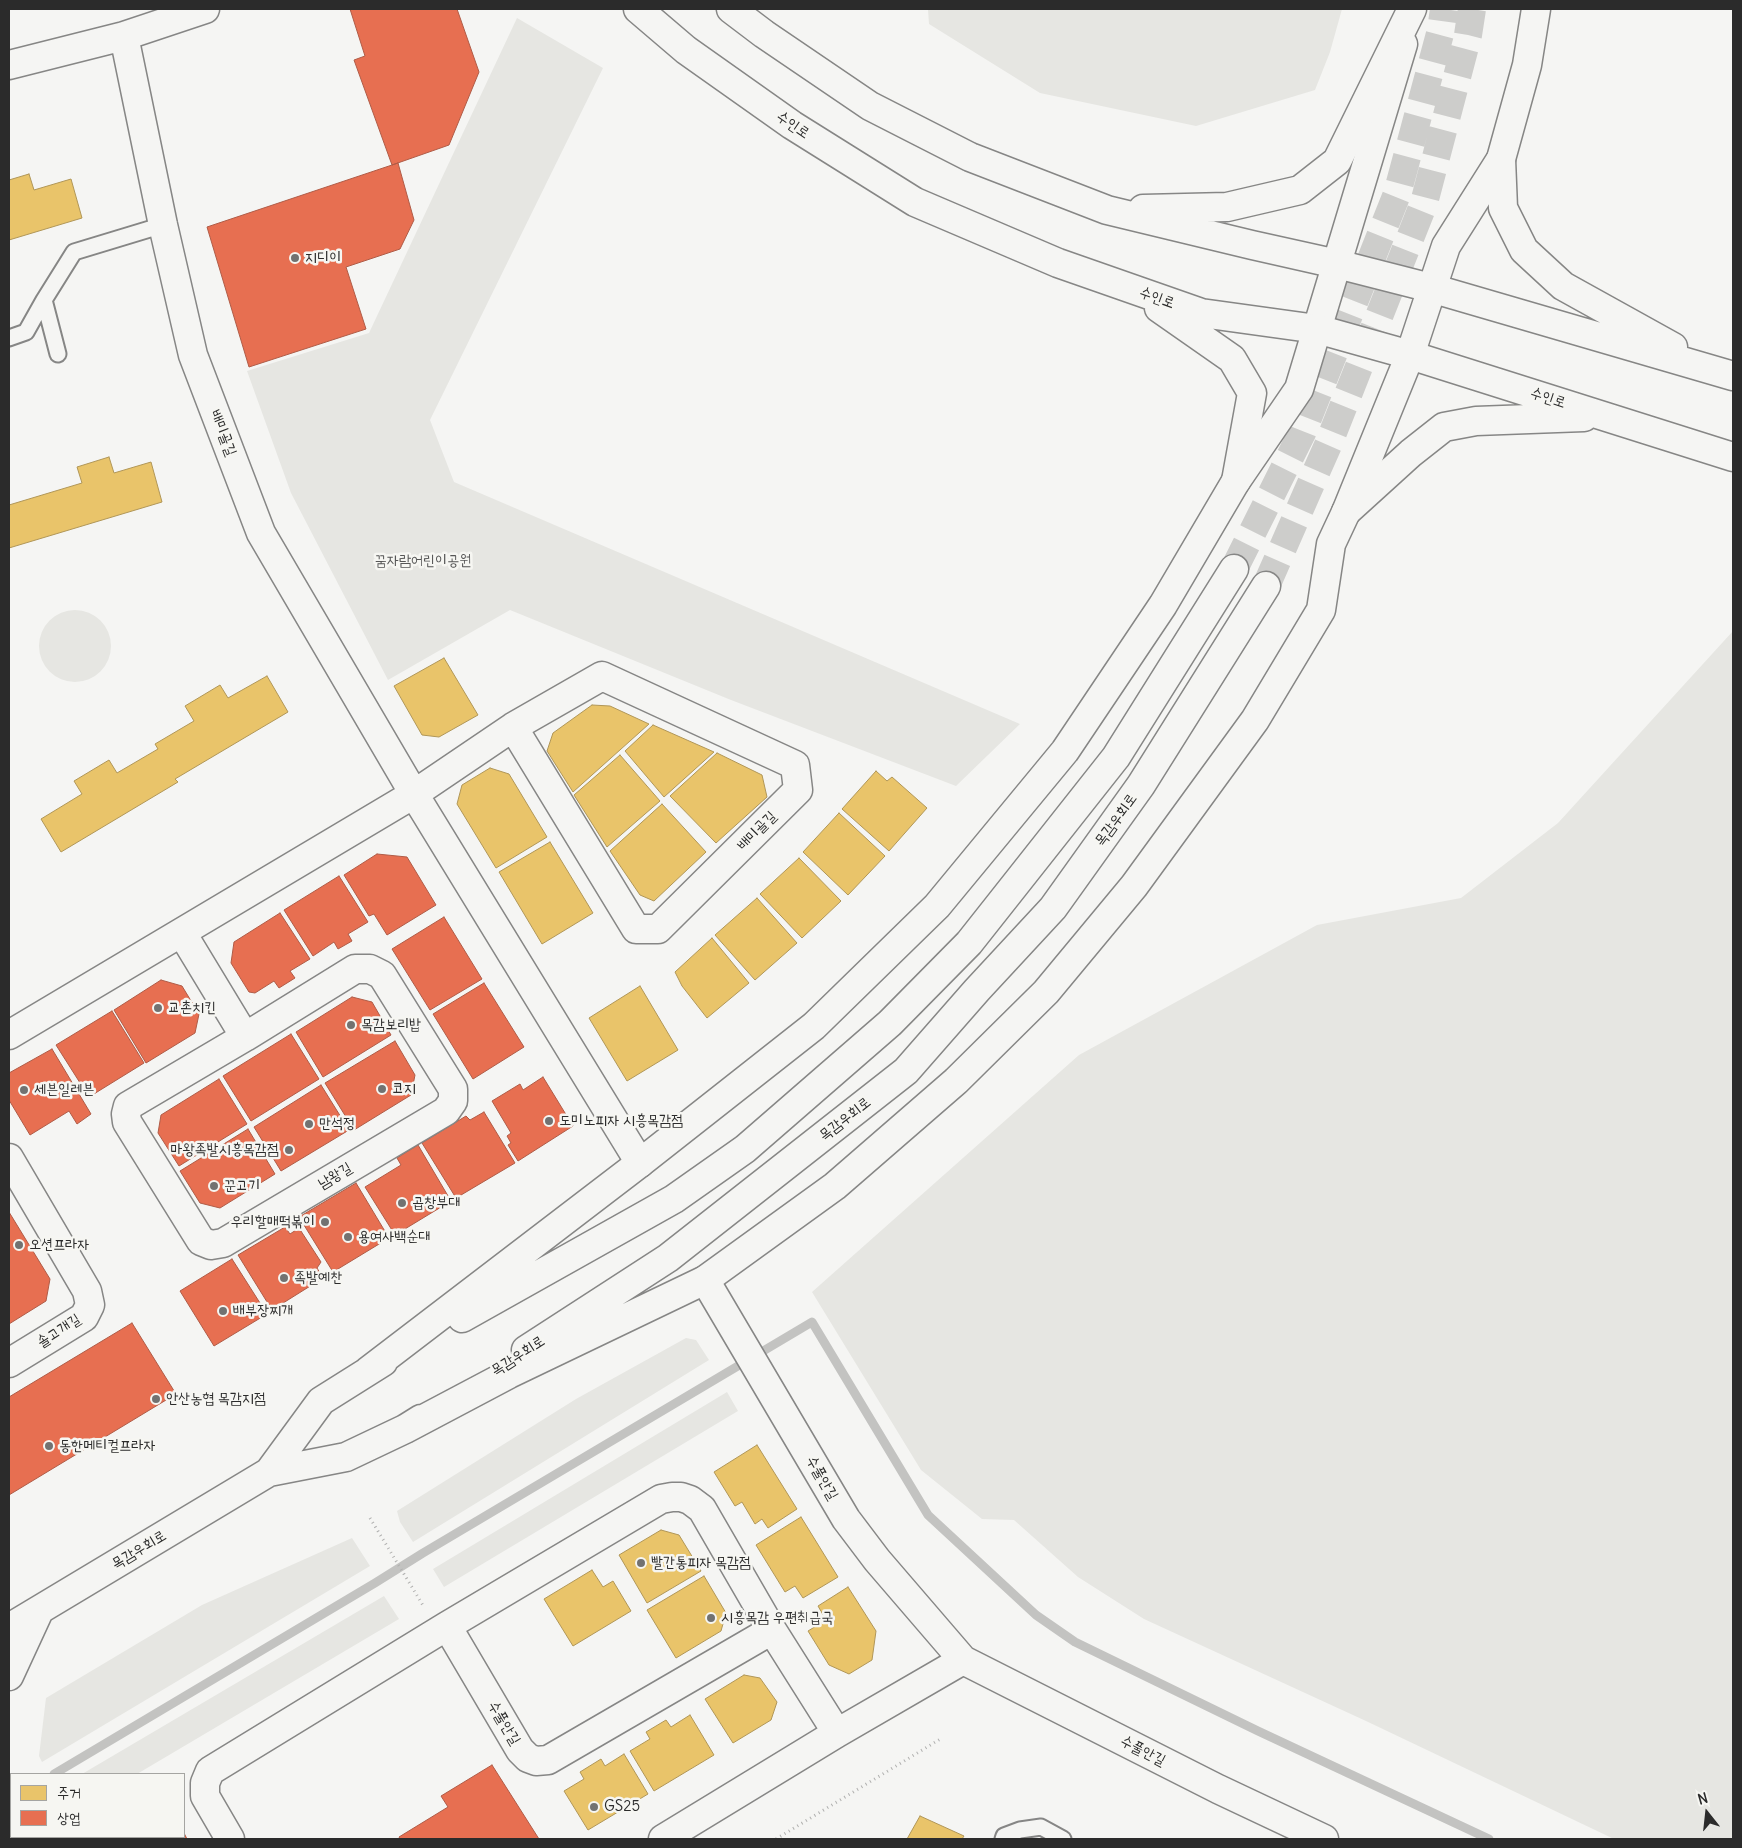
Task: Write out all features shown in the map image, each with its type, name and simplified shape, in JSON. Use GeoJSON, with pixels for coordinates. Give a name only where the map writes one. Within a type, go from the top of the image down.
{"type":"FeatureCollection","features":[{"type":"Feature","properties":{"kind":"main road"},"geometry":{"type":"LineString","coordinates":[[9,65],[124,36],[205,9]]}},
{"type":"Feature","properties":{"kind":"main road","name":"수인로"},"geometry":{"type":"LineString","coordinates":[[638,9],[686,50],[792,125],[915,202],[1058,263],[1201,313],[1317,329],[1410,355],[1733,457]]}},
{"type":"Feature","properties":{"kind":"main road"},"geometry":{"type":"LineString","coordinates":[[731,9],[764,34],[870,106],[970,157],[1107,210],[1431,288],[1726,374]]}},
{"type":"Feature","properties":{"kind":"main road"},"geometry":{"type":"LineString","coordinates":[[1107,210],[1227,207],[1300,190],[1337,161],[1413,9]]}},
{"type":"Feature","properties":{"kind":"main road"},"geometry":{"type":"LineString","coordinates":[[368,1371],[640,1163],[814,1026],[937,906],[1065,751],[1163,605],[1236,482],[1298,389],[1413,9]]}},
{"type":"Feature","properties":{"kind":"main road"},"geometry":{"type":"LineString","coordinates":[[405,1429],[510,1374],[705,1280],[835,1186],[956,1081],[1046,992],[1134,886],[1255,720],[1321,610],[1331,544],[1410,355],[1446,246],[1501,159],[1527,65],[1536,9]]}},
{"type":"Feature","properties":{"kind":"main road","name":"배미골길"},"geometry":{"type":"LineString","coordinates":[[124,36],[163,225],[193,355],[261,534],[414,794],[640,1163]]}},
{"type":"Feature","properties":{"kind":"main road"},"geometry":{"type":"LineString","coordinates":[[1501,159],[1503,208],[1524,250],[1563,286],[1726,374]]}},
{"type":"Feature","properties":{"kind":"main road"},"geometry":{"type":"LineString","coordinates":[[1131,288],[1232,359],[1252,393],[1236,482]]}},
{"type":"Feature","properties":{"kind":"main road"},"geometry":{"type":"LineString","coordinates":[[1346,512],[1411,453],[1444,427],[1476,421],[1606,417]]}},
{"type":"Feature","properties":{"kind":"main road","name":"목감우회로"},"geometry":{"type":"LineString","coordinates":[[269,1472],[320,1401],[368,1371],[674,1199],[745,1149],[890,1023],[969,943],[1116,758],[1234,569]]}},
{"type":"Feature","properties":{"kind":"main road","name":"목감우회로"},"geometry":{"type":"LineString","coordinates":[[9,1628],[269,1472],[346,1457],[405,1429],[668,1258],[906,1071],[977,990],[1053,908],[1141,785],[1266,586]]}},
{"type":"Feature","properties":{"kind":"main road","name":"배미골길"},"geometry":{"type":"LineString","coordinates":[[414,794],[513,727],[602,676],[795,765],[798,790],[658,929],[636,929],[513,727]]}},
{"type":"Feature","properties":{"kind":"main road"},"geometry":{"type":"LineString","coordinates":[[9,1035],[414,794]]}},
{"type":"Feature","properties":{"kind":"main road"},"geometry":{"type":"LineString","coordinates":[[182,933],[245,1037]]}},
{"type":"Feature","properties":{"kind":"main road","name":"남왕길"},"geometry":{"type":"LineString","coordinates":[[370,968],[382,975],[453,1089],[453,1101],[446,1111],[223,1243],[211,1245],[201,1241],[127,1122],[126,1114],[128,1106],[245,1037],[355,969],[370,968]]}},
{"type":"Feature","properties":{"kind":"main road","name":"솔고개길"},"geometry":{"type":"LineString","coordinates":[[9,1158],[87,1291],[90,1305],[84,1317],[9,1363]]}},
{"type":"Feature","properties":{"kind":"main road","name":"수풀안길"},"geometry":{"type":"LineString","coordinates":[[705,1280],[846,1519],[877,1560],[963,1660],[1324,1839]]}},
{"type":"Feature","properties":{"kind":"main road"},"geometry":{"type":"LineString","coordinates":[[230,1839],[204,1796],[205,1783],[210,1771],[447,1626],[661,1499],[681,1497],[690,1500],[702,1509],[772,1630],[837,1733]]}},
{"type":"Feature","properties":{"kind":"main road"},"geometry":{"type":"LineString","coordinates":[[9,1676],[39,1611]]}},
{"type":"Feature","properties":{"kind":"main road","name":"수풀안길"},"geometry":{"type":"LineString","coordinates":[[447,1626],[520,1750],[528,1758],[536,1761],[548,1760],[772,1630]]}},
{"type":"Feature","properties":{"kind":"main road"},"geometry":{"type":"LineString","coordinates":[[663,1839],[837,1733],[963,1660]]}},
{"type":"Feature","properties":{"kind":"lane"},"geometry":{"type":"LineString","coordinates":[[9,338],[26,332],[74,252],[163,225]]}},
{"type":"Feature","properties":{"kind":"lane"},"geometry":{"type":"LineString","coordinates":[[44,300],[58,354]]}},
{"type":"Feature","properties":{"kind":"lane"},"geometry":{"type":"LineString","coordinates":[[1003,1839],[1004,1836],[1020,1830],[1042,1827],[1062,1839]]}},
{"type":"Feature","properties":{"kind":"path"},"geometry":{"type":"LineString","coordinates":[[370,1518],[423,1606]]}},
{"type":"Feature","properties":{"kind":"path"},"geometry":{"type":"LineString","coordinates":[[776,1839],[942,1738]]}},
{"type":"Feature","properties":{"kind":"green space"},"geometry":{"type":"Polygon","coordinates":[[[928,9],[1342,9],[1330,52],[1315,90],[1196,126],[1040,93],[929,24],[928,9]]]}},
{"type":"Feature","properties":{"kind":"green space","name":"꿈자람어린이공원"},"geometry":{"type":"Polygon","coordinates":[[[517,18],[603,68],[430,420],[454,482],[1020,724],[956,786],[731,700],[510,610],[388,680],[291,493],[247,371],[369,333],[517,18]]]}},
{"type":"Feature","properties":{"kind":"green space"},"geometry":{"type":"Polygon","coordinates":[[[75,610],[89,613],[101,620],[108,632],[111,646],[108,660],[101,672],[89,679],[75,682],[61,679],[49,672],[42,660],[39,646],[42,632],[49,620],[61,613],[75,610]]]}},
{"type":"Feature","properties":{"kind":"green space"},"geometry":{"type":"Polygon","coordinates":[[[1733,631],[1733,1839],[1614,1839],[1366,1721],[1144,1619],[1078,1577],[1014,1520],[982,1519],[921,1470],[812,1292],[1079,1055],[1317,925],[1461,898],[1558,823],[1733,631]]]}},
{"type":"Feature","properties":{"kind":"green space"},"geometry":{"type":"Polygon","coordinates":[[[686,1338],[696,1340],[709,1360],[413,1542],[400,1522],[397,1511],[576,1399],[686,1338]]]}},
{"type":"Feature","properties":{"kind":"green space"},"geometry":{"type":"Polygon","coordinates":[[[727,1392],[738,1411],[444,1587],[433,1569],[727,1392]]]}},
{"type":"Feature","properties":{"kind":"green space"},"geometry":{"type":"Polygon","coordinates":[[[352,1538],[370,1566],[42,1762],[39,1756],[46,1698],[202,1605],[352,1538]]]}},
{"type":"Feature","properties":{"kind":"green space"},"geometry":{"type":"Polygon","coordinates":[[[384,1596],[399,1619],[139,1773],[84,1773],[384,1596]]]}},
{"type":"Feature","properties":{"kind":"building: 주거"},"geometry":{"type":"Polygon","coordinates":[[[29,174],[34,190],[71,179],[82,218],[9,240],[9,180],[29,174]]]}},
{"type":"Feature","properties":{"kind":"building: 주거"},"geometry":{"type":"Polygon","coordinates":[[[109,457],[114,473],[151,462],[162,502],[9,548],[9,505],[82,483],[77,467],[109,457]]]}},
{"type":"Feature","properties":{"kind":"building: 주거"},"geometry":{"type":"Polygon","coordinates":[[[444,658],[478,715],[439,737],[422,735],[394,686],[444,658]]]}},
{"type":"Feature","properties":{"kind":"building: 주거"},"geometry":{"type":"Polygon","coordinates":[[[267,676],[288,712],[175,779],[178,782],[61,852],[41,819],[82,794],[74,781],[109,760],[117,773],[158,749],[155,744],[194,721],[185,706],[220,685],[228,698],[267,676]]]}},
{"type":"Feature","properties":{"kind":"building: 주거"},"geometry":{"type":"Polygon","coordinates":[[[592,705],[610,706],[649,724],[573,792],[547,751],[553,733],[592,705]]]}},
{"type":"Feature","properties":{"kind":"building: 주거"},"geometry":{"type":"Polygon","coordinates":[[[653,725],[714,752],[664,797],[625,751],[653,725]]]}},
{"type":"Feature","properties":{"kind":"building: 주거"},"geometry":{"type":"Polygon","coordinates":[[[717,753],[762,775],[767,797],[716,843],[670,796],[717,753]]]}},
{"type":"Feature","properties":{"kind":"building: 주거"},"geometry":{"type":"Polygon","coordinates":[[[620,755],[660,801],[607,847],[574,795],[620,755]]]}},
{"type":"Feature","properties":{"kind":"building: 주거"},"geometry":{"type":"Polygon","coordinates":[[[490,768],[509,774],[547,837],[496,868],[457,804],[462,785],[490,768]]]}},
{"type":"Feature","properties":{"kind":"building: 주거"},"geometry":{"type":"Polygon","coordinates":[[[876,771],[887,781],[892,777],[927,808],[889,851],[842,809],[876,771]]]}},
{"type":"Feature","properties":{"kind":"building: 주거"},"geometry":{"type":"Polygon","coordinates":[[[662,804],[706,852],[654,901],[640,895],[610,851],[662,804]]]}},
{"type":"Feature","properties":{"kind":"building: 주거"},"geometry":{"type":"Polygon","coordinates":[[[839,813],[885,856],[848,895],[803,852],[839,813]]]}},
{"type":"Feature","properties":{"kind":"building: 주거"},"geometry":{"type":"Polygon","coordinates":[[[550,842],[593,913],[542,944],[499,872],[550,842]]]}},
{"type":"Feature","properties":{"kind":"building: 주거"},"geometry":{"type":"Polygon","coordinates":[[[799,858],[841,901],[802,938],[760,894],[799,858]]]}},
{"type":"Feature","properties":{"kind":"building: 주거"},"geometry":{"type":"Polygon","coordinates":[[[757,898],[797,943],[755,980],[715,935],[757,898]]]}},
{"type":"Feature","properties":{"kind":"building: 주거"},"geometry":{"type":"Polygon","coordinates":[[[712,938],[749,983],[707,1018],[682,986],[675,972],[712,938]]]}},
{"type":"Feature","properties":{"kind":"building: 주거"},"geometry":{"type":"Polygon","coordinates":[[[640,986],[678,1050],[627,1081],[589,1018],[640,986]]]}},
{"type":"Feature","properties":{"kind":"building: 주거"},"geometry":{"type":"Polygon","coordinates":[[[757,1445],[797,1509],[768,1528],[762,1519],[755,1524],[742,1502],[735,1506],[714,1472],[757,1445]]]}},
{"type":"Feature","properties":{"kind":"building: 주거"},"geometry":{"type":"Polygon","coordinates":[[[801,1517],[838,1577],[803,1598],[795,1586],[785,1592],[756,1545],[801,1517]]]}},
{"type":"Feature","properties":{"kind":"building: 주거"},"geometry":{"type":"Polygon","coordinates":[[[661,1530],[679,1535],[701,1571],[647,1603],[619,1555],[661,1530]]]}},
{"type":"Feature","properties":{"kind":"building: 주거"},"geometry":{"type":"Polygon","coordinates":[[[592,1570],[603,1587],[613,1581],[631,1611],[573,1646],[544,1599],[592,1570]]]}},
{"type":"Feature","properties":{"kind":"building: 주거"},"geometry":{"type":"Polygon","coordinates":[[[704,1576],[726,1613],[721,1631],[676,1658],[647,1610],[704,1576]]]}},
{"type":"Feature","properties":{"kind":"building: 주거"},"geometry":{"type":"Polygon","coordinates":[[[848,1587],[876,1631],[872,1660],[849,1674],[829,1665],[808,1631],[826,1620],[818,1606],[848,1587]]]}},
{"type":"Feature","properties":{"kind":"building: 주거"},"geometry":{"type":"Polygon","coordinates":[[[744,1675],[760,1678],[777,1702],[771,1720],[733,1743],[705,1699],[744,1675]]]}},
{"type":"Feature","properties":{"kind":"building: 주거"},"geometry":{"type":"Polygon","coordinates":[[[690,1715],[714,1755],[654,1791],[630,1751],[650,1739],[646,1732],[666,1720],[671,1727],[690,1715]]]}},
{"type":"Feature","properties":{"kind":"building: 주거"},"geometry":{"type":"Polygon","coordinates":[[[624,1754],[648,1794],[588,1830],[564,1791],[584,1779],[580,1772],[601,1759],[605,1766],[624,1754]]]}},
{"type":"Feature","properties":{"kind":"building: 주거"},"geometry":{"type":"Polygon","coordinates":[[[920,1816],[964,1836],[962,1839],[907,1839],[920,1816]]]}},
{"type":"Feature","properties":{"kind":"building: 상업"},"geometry":{"type":"Polygon","coordinates":[[[350,9],[457,9],[479,72],[449,145],[392,165],[354,60],[365,56],[350,9]]]}},
{"type":"Feature","properties":{"kind":"building: 상업","name":"지디이"},"geometry":{"type":"Polygon","coordinates":[[[398,163],[414,220],[400,249],[346,267],[366,329],[249,367],[207,227],[398,163]]]}},
{"type":"Feature","properties":{"kind":"building: 상업"},"geometry":{"type":"Polygon","coordinates":[[[377,854],[407,857],[436,905],[387,935],[374,914],[369,916],[344,875],[377,854]]]}},
{"type":"Feature","properties":{"kind":"building: 상업"},"geometry":{"type":"Polygon","coordinates":[[[339,876],[368,922],[348,934],[352,941],[338,949],[334,942],[313,956],[284,910],[339,876]]]}},
{"type":"Feature","properties":{"kind":"building: 상업"},"geometry":{"type":"Polygon","coordinates":[[[280,913],[310,959],[290,971],[295,978],[279,988],[274,981],[255,993],[249,992],[231,963],[234,942],[280,913]]]}},
{"type":"Feature","properties":{"kind":"building: 상업"},"geometry":{"type":"Polygon","coordinates":[[[444,917],[482,979],[430,1010],[392,949],[444,917]]]}},
{"type":"Feature","properties":{"kind":"building: 상업"},"geometry":{"type":"Polygon","coordinates":[[[161,980],[182,986],[199,1014],[195,1033],[146,1063],[114,1010],[161,980]]]}},
{"type":"Feature","properties":{"kind":"building: 상업"},"geometry":{"type":"Polygon","coordinates":[[[484,983],[524,1047],[473,1079],[433,1014],[484,983]]]}},
{"type":"Feature","properties":{"kind":"building: 상업"},"geometry":{"type":"Polygon","coordinates":[[[352,997],[372,1002],[391,1035],[323,1077],[296,1032],[352,997]]]}},
{"type":"Feature","properties":{"kind":"building: 상업"},"geometry":{"type":"Polygon","coordinates":[[[112,1011],[144,1063],[89,1097],[56,1045],[112,1011]]]}},
{"type":"Feature","properties":{"kind":"building: 상업"},"geometry":{"type":"Polygon","coordinates":[[[291,1034],[319,1079],[251,1121],[223,1076],[291,1034]]]}},
{"type":"Feature","properties":{"kind":"building: 상업"},"geometry":{"type":"Polygon","coordinates":[[[395,1041],[415,1075],[411,1095],[354,1130],[325,1083],[395,1041]]]}},
{"type":"Feature","properties":{"kind":"building: 상업"},"geometry":{"type":"Polygon","coordinates":[[[52,1049],[91,1114],[77,1124],[69,1111],[30,1135],[9,1100],[9,1073],[52,1049]]]}},
{"type":"Feature","properties":{"kind":"building: 상업"},"geometry":{"type":"Polygon","coordinates":[[[543,1077],[573,1126],[518,1161],[508,1145],[511,1143],[507,1136],[511,1133],[492,1101],[520,1084],[523,1090],[543,1077]]]}},
{"type":"Feature","properties":{"kind":"building: 상업"},"geometry":{"type":"Polygon","coordinates":[[[219,1079],[247,1124],[179,1166],[158,1133],[161,1115],[219,1079]]]}},
{"type":"Feature","properties":{"kind":"building: 상업"},"geometry":{"type":"Polygon","coordinates":[[[321,1085],[349,1130],[281,1171],[254,1127],[321,1085]]]}},
{"type":"Feature","properties":{"kind":"building: 상업"},"geometry":{"type":"Polygon","coordinates":[[[484,1112],[515,1163],[456,1198],[422,1143],[466,1116],[470,1120],[484,1112]]]}},
{"type":"Feature","properties":{"kind":"building: 상업"},"geometry":{"type":"Polygon","coordinates":[[[248,1129],[275,1174],[220,1208],[200,1203],[180,1171],[248,1129]]]}},
{"type":"Feature","properties":{"kind":"building: 상업"},"geometry":{"type":"Polygon","coordinates":[[[418,1145],[451,1201],[395,1235],[365,1187],[401,1165],[397,1158],[418,1145]]]}},
{"type":"Feature","properties":{"kind":"building: 상업"},"geometry":{"type":"Polygon","coordinates":[[[356,1183],[389,1238],[333,1272],[299,1217],[356,1183]]]}},
{"type":"Feature","properties":{"kind":"building: 상업","name":"오션프라자"},"geometry":{"type":"Polygon","coordinates":[[[9,1212],[50,1279],[46,1301],[9,1324],[9,1212]]]}},
{"type":"Feature","properties":{"kind":"building: 상업"},"geometry":{"type":"Polygon","coordinates":[[[285,1227],[290,1234],[299,1228],[321,1262],[317,1268],[323,1278],[272,1310],[238,1255],[285,1227]]]}},
{"type":"Feature","properties":{"kind":"building: 상업"},"geometry":{"type":"Polygon","coordinates":[[[232,1259],[267,1314],[214,1346],[180,1291],[232,1259]]]}},
{"type":"Feature","properties":{"kind":"building: 상업","name":"동한메티컬프라자"},"geometry":{"type":"Polygon","coordinates":[[[132,1323],[176,1394],[9,1495],[9,1397],[132,1323]]]}},
{"type":"Feature","properties":{"kind":"building: 상업"},"geometry":{"type":"Polygon","coordinates":[[[492,1765],[539,1839],[400,1839],[399,1837],[448,1807],[441,1796],[492,1765]]]}},
{"type":"Feature","properties":{"kind":"building: 상업"},"geometry":{"type":"Polygon","coordinates":[[[185,1835],[187,1839],[124,1839],[185,1838],[185,1835]]]}},
{"type":"Feature","properties":{"kind":"waterway"},"geometry":{"type":"LineString","coordinates":[[56,1773],[812,1322],[928,1515],[1036,1615],[1075,1642],[1258,1731],[1489,1839]]}},
{"type":"Feature","properties":{"kind":"tunnel"},"geometry":{"type":"LineString","coordinates":[[1234,569],[1302,433],[1397,194],[1441,30],[1444,9]]}},
{"type":"Feature","properties":{"kind":"tunnel"},"geometry":{"type":"LineString","coordinates":[[1266,586],[1328,445],[1424,203],[1468,35],[1472,9]]}},
{"type":"Feature","properties":{"kind":"place","name":"지디이"},"geometry":{"type":"Point","coordinates":[295,258]}},
{"type":"Feature","properties":{"kind":"place","name":"교촌치킨"},"geometry":{"type":"Point","coordinates":[158,1008]}},
{"type":"Feature","properties":{"kind":"place","name":"목감보리밥"},"geometry":{"type":"Point","coordinates":[351,1025]}},
{"type":"Feature","properties":{"kind":"place","name":"코지"},"geometry":{"type":"Point","coordinates":[382,1089]}},
{"type":"Feature","properties":{"kind":"place","name":"세븐일레븐"},"geometry":{"type":"Point","coordinates":[24,1090]}},
{"type":"Feature","properties":{"kind":"place","name":"도미노피자 시흥목감점"},"geometry":{"type":"Point","coordinates":[549,1121]}},
{"type":"Feature","properties":{"kind":"place","name":"만석정"},"geometry":{"type":"Point","coordinates":[309,1124]}},
{"type":"Feature","properties":{"kind":"place","name":"마왕족발시흥목감점"},"geometry":{"type":"Point","coordinates":[289,1150]}},
{"type":"Feature","properties":{"kind":"place","name":"꾼고기"},"geometry":{"type":"Point","coordinates":[214,1186]}},
{"type":"Feature","properties":{"kind":"place","name":"곱창부대"},"geometry":{"type":"Point","coordinates":[402,1203]}},
{"type":"Feature","properties":{"kind":"place","name":"우리할매떡볶이"},"geometry":{"type":"Point","coordinates":[325,1222]}},
{"type":"Feature","properties":{"kind":"place","name":"용여사백순대"},"geometry":{"type":"Point","coordinates":[348,1237]}},
{"type":"Feature","properties":{"kind":"place","name":"오션프라자"},"geometry":{"type":"Point","coordinates":[19,1245]}},
{"type":"Feature","properties":{"kind":"place","name":"족발예찬"},"geometry":{"type":"Point","coordinates":[284,1278]}},
{"type":"Feature","properties":{"kind":"place","name":"배부장찌개"},"geometry":{"type":"Point","coordinates":[223,1311]}},
{"type":"Feature","properties":{"kind":"place","name":"안산농협 목감지점"},"geometry":{"type":"Point","coordinates":[156,1399]}},
{"type":"Feature","properties":{"kind":"place","name":"동한메티컬프라자"},"geometry":{"type":"Point","coordinates":[49,1446]}},
{"type":"Feature","properties":{"kind":"place","name":"빨간통피자 목감점"},"geometry":{"type":"Point","coordinates":[641,1563]}},
{"type":"Feature","properties":{"kind":"place","name":"시흥목감 우편취급국"},"geometry":{"type":"Point","coordinates":[711,1618]}},
{"type":"Feature","properties":{"kind":"place","name":"GS25"},"geometry":{"type":"Point","coordinates":[594,1807]}}]}
